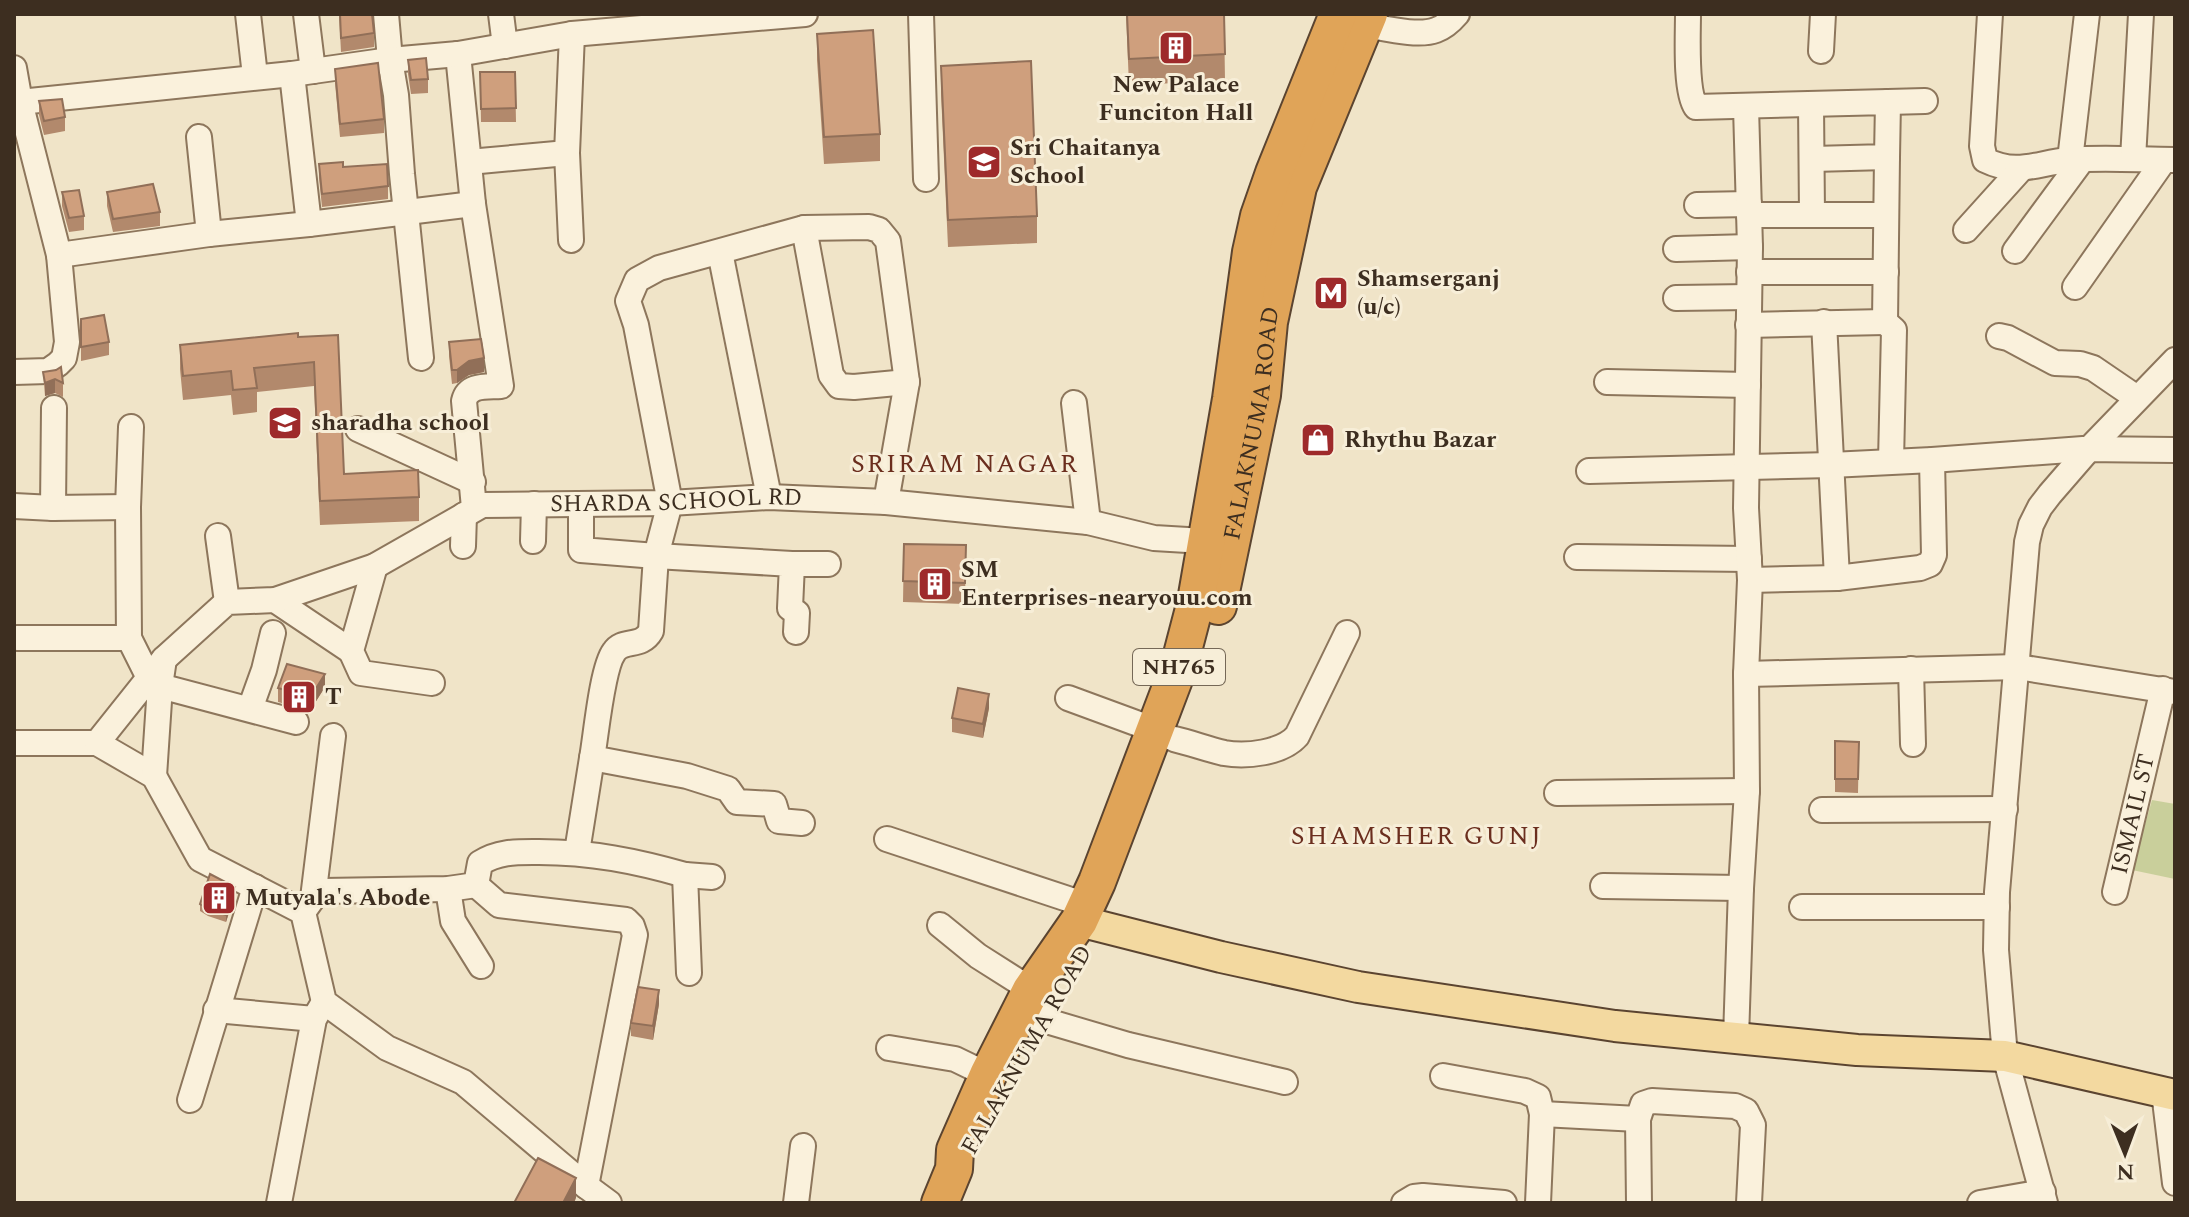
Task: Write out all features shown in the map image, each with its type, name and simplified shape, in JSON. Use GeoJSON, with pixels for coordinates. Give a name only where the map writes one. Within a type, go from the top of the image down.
{"type":"FeatureCollection","features":[{"type":"Feature","properties":{"kind":"highway","name":"FALAKNUMA ROAD"},"geometry":{"type":"LineString","coordinates":[[954,1169],[973,1153],[1040,1003],[1088,917],[1164,734],[1198,681],[1208,648],[1217,546],[1262,395],[1269,322],[1298,187],[1357,18]]}},
{"type":"Feature","properties":{"kind":"highway","name":"FALAKNUMA ROAD"},"geometry":{"type":"LineString","coordinates":[[940,1203],[954,1169],[955,1150],[988,1075],[1040,1003]]}},
{"type":"Feature","properties":{"kind":"main road"},"geometry":{"type":"LineString","coordinates":[[1088,917],[1221,957],[1358,987],[1615,1026],[1857,1050],[2005,1056],[2170,1094]]}},
{"type":"Feature","properties":{"kind":"street"},"geometry":{"type":"LineString","coordinates":[[248,14],[255,76]]}},
{"type":"Feature","properties":{"kind":"street"},"geometry":{"type":"LineString","coordinates":[[306,14],[303,72],[309,224]]}},
{"type":"Feature","properties":{"kind":"street"},"geometry":{"type":"LineString","coordinates":[[386,14],[421,358]]}},
{"type":"Feature","properties":{"kind":"street"},"geometry":{"type":"LineString","coordinates":[[501,14],[505,46]]}},
{"type":"Feature","properties":{"kind":"street"},"geometry":{"type":"LineString","coordinates":[[20,102],[458,54],[572,34],[805,14]]}},
{"type":"Feature","properties":{"kind":"street"},"geometry":{"type":"LineString","coordinates":[[921,14],[926,179]]}},
{"type":"Feature","properties":{"kind":"street"},"geometry":{"type":"LineString","coordinates":[[1357,18],[1420,33],[1435,31],[1448,24],[1457,14]]}},
{"type":"Feature","properties":{"kind":"street"},"geometry":{"type":"LineString","coordinates":[[1688,14],[1691,101],[1696,107],[1925,101]]}},
{"type":"Feature","properties":{"kind":"street"},"geometry":{"type":"LineString","coordinates":[[1821,51],[1823,14]]}},
{"type":"Feature","properties":{"kind":"street"},"geometry":{"type":"LineString","coordinates":[[1990,14],[1982,146],[1985,160],[1995,165],[2021,169],[2076,160],[2170,160]]}},
{"type":"Feature","properties":{"kind":"street"},"geometry":{"type":"LineString","coordinates":[[2015,251],[2076,160],[2087,14]]}},
{"type":"Feature","properties":{"kind":"street"},"geometry":{"type":"LineString","coordinates":[[2133,159],[2141,14]]}},
{"type":"Feature","properties":{"kind":"street"},"geometry":{"type":"LineString","coordinates":[[571,240],[567,153],[572,34]]}},
{"type":"Feature","properties":{"kind":"street"},"geometry":{"type":"LineString","coordinates":[[458,54],[473,204],[501,386],[471,389],[464,401],[473,482],[463,546]]}},
{"type":"Feature","properties":{"kind":"street"},"geometry":{"type":"LineString","coordinates":[[14,68],[23,145],[59,255],[67,342],[64,358],[48,371],[14,372]]}},
{"type":"Feature","properties":{"kind":"street"},"geometry":{"type":"LineString","coordinates":[[1885,322],[1888,102]]}},
{"type":"Feature","properties":{"kind":"street"},"geometry":{"type":"LineString","coordinates":[[1811,105],[1812,214]]}},
{"type":"Feature","properties":{"kind":"street"},"geometry":{"type":"LineString","coordinates":[[1736,1038],[1747,791],[1749,570],[1746,467],[1750,247],[1746,107]]}},
{"type":"Feature","properties":{"kind":"street"},"geometry":{"type":"LineString","coordinates":[[199,137],[209,234]]}},
{"type":"Feature","properties":{"kind":"street"},"geometry":{"type":"LineString","coordinates":[[469,162],[567,153]]}},
{"type":"Feature","properties":{"kind":"street"},"geometry":{"type":"LineString","coordinates":[[1813,159],[1887,157]]}},
{"type":"Feature","properties":{"kind":"street"},"geometry":{"type":"LineString","coordinates":[[2075,287],[2170,160]]}},
{"type":"Feature","properties":{"kind":"street"},"geometry":{"type":"LineString","coordinates":[[1966,230],[2021,169]]}},
{"type":"Feature","properties":{"kind":"street"},"geometry":{"type":"LineString","coordinates":[[59,255],[209,234],[473,204]]}},
{"type":"Feature","properties":{"kind":"street"},"geometry":{"type":"LineString","coordinates":[[1697,205],[1812,214],[1886,215]]}},
{"type":"Feature","properties":{"kind":"street"},"geometry":{"type":"LineString","coordinates":[[577,852],[605,679],[614,651],[620,646],[641,642],[651,631],[656,556],[670,503],[636,325],[628,301],[637,280],[659,268],[804,228],[869,227],[879,230],[888,241],[907,382],[886,502]]}},
{"type":"Feature","properties":{"kind":"street"},"geometry":{"type":"LineString","coordinates":[[804,228],[831,375],[839,386],[907,382]]}},
{"type":"Feature","properties":{"kind":"street"},"geometry":{"type":"LineString","coordinates":[[1676,249],[1750,247]]}},
{"type":"Feature","properties":{"kind":"street"},"geometry":{"type":"LineString","coordinates":[[720,252],[769,497]]}},
{"type":"Feature","properties":{"kind":"street"},"geometry":{"type":"LineString","coordinates":[[1749,272],[1886,272]]}},
{"type":"Feature","properties":{"kind":"street"},"geometry":{"type":"LineString","coordinates":[[1676,298],[1749,297]]}},
{"type":"Feature","properties":{"kind":"street"},"geometry":{"type":"LineString","coordinates":[[1824,322],[1837,578]]}},
{"type":"Feature","properties":{"kind":"street"},"geometry":{"type":"LineString","coordinates":[[1748,325],[1885,322],[1894,330],[1891,461]]}},
{"type":"Feature","properties":{"kind":"street"},"geometry":{"type":"LineString","coordinates":[[1999,336],[2055,363],[2093,368],[2137,398]]}},
{"type":"Feature","properties":{"kind":"street"},"geometry":{"type":"LineString","coordinates":[[1980,1203],[2044,1198],[2005,1056],[1996,950],[2027,542],[2040,507],[2089,449],[2175,360]]}},
{"type":"Feature","properties":{"kind":"street"},"geometry":{"type":"LineString","coordinates":[[1607,382],[1748,385]]}},
{"type":"Feature","properties":{"kind":"street"},"geometry":{"type":"LineString","coordinates":[[1074,403],[1088,522]]}},
{"type":"Feature","properties":{"kind":"street"},"geometry":{"type":"LineString","coordinates":[[53,508],[54,408]]}},
{"type":"Feature","properties":{"kind":"street"},"geometry":{"type":"LineString","coordinates":[[131,427],[129,638],[157,674],[250,709],[296,722]]}},
{"type":"Feature","properties":{"kind":"street"},"geometry":{"type":"LineString","coordinates":[[358,429],[473,482]]}},
{"type":"Feature","properties":{"kind":"street"},"geometry":{"type":"LineString","coordinates":[[1589,471],[1831,465],[2089,449],[2175,450]]}},
{"type":"Feature","properties":{"kind":"street"},"geometry":{"type":"LineString","coordinates":[[1577,557],[1837,578],[1920,568],[1930,564],[1934,555],[1932,460]]}},
{"type":"Feature","properties":{"kind":"street","name":"SHARDA SCHOOL RD"},"geometry":{"type":"LineString","coordinates":[[227,602],[275,600],[375,566],[482,505],[670,503],[769,497],[886,502],[1088,522],[1154,538],[1217,546]]}},
{"type":"Feature","properties":{"kind":"street"},"geometry":{"type":"LineString","coordinates":[[533,541],[534,504]]}},
{"type":"Feature","properties":{"kind":"street"},"geometry":{"type":"LineString","coordinates":[[581,504],[581,550],[828,564]]}},
{"type":"Feature","properties":{"kind":"street"},"geometry":{"type":"LineString","coordinates":[[14,506],[128,507]]}},
{"type":"Feature","properties":{"kind":"street"},"geometry":{"type":"LineString","coordinates":[[97,743],[157,674],[227,602],[218,536]]}},
{"type":"Feature","properties":{"kind":"street"},"geometry":{"type":"LineString","coordinates":[[792,564],[790,608],[797,613],[796,632]]}},
{"type":"Feature","properties":{"kind":"street"},"geometry":{"type":"LineString","coordinates":[[351,651],[375,566]]}},
{"type":"Feature","properties":{"kind":"street"},"geometry":{"type":"LineString","coordinates":[[275,600],[351,651],[361,673],[432,683]]}},
{"type":"Feature","properties":{"kind":"street"},"geometry":{"type":"LineString","coordinates":[[250,709],[273,633]]}},
{"type":"Feature","properties":{"kind":"street"},"geometry":{"type":"LineString","coordinates":[[1068,698],[1164,734],[1227,753],[1254,753],[1286,745],[1297,736],[1347,633]]}},
{"type":"Feature","properties":{"kind":"street"},"geometry":{"type":"LineString","coordinates":[[17,638],[129,638]]}},
{"type":"Feature","properties":{"kind":"street"},"geometry":{"type":"LineString","coordinates":[[1746,674],[2018,667],[2169,690]]}},
{"type":"Feature","properties":{"kind":"street"},"geometry":{"type":"LineString","coordinates":[[1911,669],[1913,744]]}},
{"type":"Feature","properties":{"kind":"street"},"geometry":{"type":"LineString","coordinates":[[157,674],[154,776],[200,859],[255,887],[308,905]]}},
{"type":"Feature","properties":{"kind":"street","name":"ISMAIL ST"},"geometry":{"type":"LineString","coordinates":[[2115,892],[2169,690]]}},
{"type":"Feature","properties":{"kind":"street"},"geometry":{"type":"LineString","coordinates":[[279,1203],[319,1011],[308,905],[333,736]]}},
{"type":"Feature","properties":{"kind":"street"},"geometry":{"type":"LineString","coordinates":[[15,747],[97,743],[154,776]]}},
{"type":"Feature","properties":{"kind":"street"},"geometry":{"type":"LineString","coordinates":[[592,758],[728,789],[737,802],[774,804],[779,821],[802,823]]}},
{"type":"Feature","properties":{"kind":"street"},"geometry":{"type":"LineString","coordinates":[[1557,793],[1747,791]]}},
{"type":"Feature","properties":{"kind":"street"},"geometry":{"type":"LineString","coordinates":[[1822,810],[2005,809]]}},
{"type":"Feature","properties":{"kind":"street"},"geometry":{"type":"LineString","coordinates":[[887,839],[1088,917]]}},
{"type":"Feature","properties":{"kind":"street"},"geometry":{"type":"LineString","coordinates":[[476,885],[480,863],[509,852],[577,852],[639,862],[685,875],[712,877]]}},
{"type":"Feature","properties":{"kind":"street"},"geometry":{"type":"LineString","coordinates":[[685,875],[689,973]]}},
{"type":"Feature","properties":{"kind":"street"},"geometry":{"type":"LineString","coordinates":[[308,905],[323,891],[448,889],[476,885],[499,905],[626,920],[632,926],[635,935],[586,1186]]}},
{"type":"Feature","properties":{"kind":"street"},"geometry":{"type":"LineString","coordinates":[[1603,886],[1741,888]]}},
{"type":"Feature","properties":{"kind":"street"},"geometry":{"type":"LineString","coordinates":[[190,1100],[255,887]]}},
{"type":"Feature","properties":{"kind":"street"},"geometry":{"type":"LineString","coordinates":[[448,889],[453,921],[481,966]]}},
{"type":"Feature","properties":{"kind":"street"},"geometry":{"type":"LineString","coordinates":[[1802,907],[1997,907]]}},
{"type":"Feature","properties":{"kind":"street"},"geometry":{"type":"LineString","coordinates":[[940,925],[1040,1003],[1128,1045],[1285,1082]]}},
{"type":"Feature","properties":{"kind":"street"},"geometry":{"type":"LineString","coordinates":[[216,1010],[319,1011],[387,1048],[463,1082],[609,1203]]}},
{"type":"Feature","properties":{"kind":"street"},"geometry":{"type":"LineString","coordinates":[[889,1048],[955,1059],[988,1075]]}},
{"type":"Feature","properties":{"kind":"street"},"geometry":{"type":"LineString","coordinates":[[1443,1076],[1534,1093],[1540,1102],[1542,1114],[1538,1203]]}},
{"type":"Feature","properties":{"kind":"street"},"geometry":{"type":"LineString","coordinates":[[2170,1094],[2175,1183]]}},
{"type":"Feature","properties":{"kind":"street"},"geometry":{"type":"LineString","coordinates":[[1639,1203],[1638,1119],[1643,1104],[1652,1101],[1735,1106],[1746,1111],[1753,1125],[1749,1203]]}},
{"type":"Feature","properties":{"kind":"street"},"geometry":{"type":"LineString","coordinates":[[1542,1114],[1638,1119]]}},
{"type":"Feature","properties":{"kind":"street"},"geometry":{"type":"LineString","coordinates":[[796,1203],[803,1146]]}},
{"type":"Feature","properties":{"kind":"street"},"geometry":{"type":"LineString","coordinates":[[1404,1203],[1423,1196],[1504,1203]]}},
{"type":"Feature","properties":{"kind":"green space"},"geometry":{"type":"Polygon","coordinates":[[[2152,800],[2175,804],[2175,879],[2132,870],[2152,800]]]}},
{"type":"Feature","properties":{"kind":"building"},"geometry":{"type":"Polygon","coordinates":[[[340,14],[372,14],[374,33],[341,38],[340,14]]]}},
{"type":"Feature","properties":{"kind":"building","name":"New Palace Funciton Hall"},"geometry":{"type":"Polygon","coordinates":[[[1127,14],[1224,14],[1225,54],[1129,59],[1127,14]]]}},
{"type":"Feature","properties":{"kind":"building"},"geometry":{"type":"Polygon","coordinates":[[[873,30],[880,134],[824,137],[817,34],[873,30]]]}},
{"type":"Feature","properties":{"kind":"building"},"geometry":{"type":"Polygon","coordinates":[[[426,58],[428,79],[411,80],[408,60],[426,58]]]}},
{"type":"Feature","properties":{"kind":"building"},"geometry":{"type":"Polygon","coordinates":[[[1031,61],[1037,216],[948,220],[941,66],[1031,61]]]}},
{"type":"Feature","properties":{"kind":"building"},"geometry":{"type":"Polygon","coordinates":[[[378,63],[384,119],[340,124],[335,69],[378,63]]]}},
{"type":"Feature","properties":{"kind":"building"},"geometry":{"type":"Polygon","coordinates":[[[480,72],[515,72],[516,108],[481,109],[480,72]]]}},
{"type":"Feature","properties":{"kind":"building"},"geometry":{"type":"Polygon","coordinates":[[[62,99],[65,117],[44,121],[39,101],[62,99]]]}},
{"type":"Feature","properties":{"kind":"building"},"geometry":{"type":"Polygon","coordinates":[[[343,162],[343,167],[387,164],[388,186],[322,194],[319,164],[343,162]]]}},
{"type":"Feature","properties":{"kind":"building"},"geometry":{"type":"Polygon","coordinates":[[[153,184],[160,212],[113,219],[107,192],[153,184]]]}},
{"type":"Feature","properties":{"kind":"building"},"geometry":{"type":"Polygon","coordinates":[[[79,190],[84,216],[69,218],[62,192],[79,190]]]}},
{"type":"Feature","properties":{"kind":"building"},"geometry":{"type":"Polygon","coordinates":[[[104,315],[109,342],[81,347],[81,319],[104,315]]]}},
{"type":"Feature","properties":{"kind":"building"},"geometry":{"type":"Polygon","coordinates":[[[298,333],[298,337],[338,335],[344,474],[418,470],[419,497],[320,501],[314,362],[254,368],[257,388],[233,390],[231,371],[183,376],[180,345],[298,333]]]}},
{"type":"Feature","properties":{"kind":"building"},"geometry":{"type":"Polygon","coordinates":[[[481,339],[484,358],[469,361],[452,370],[449,342],[481,339]]]}},
{"type":"Feature","properties":{"kind":"building"},"geometry":{"type":"Polygon","coordinates":[[[61,367],[63,383],[55,379],[45,383],[43,372],[61,367]]]}},
{"type":"Feature","properties":{"kind":"building"},"geometry":{"type":"Polygon","coordinates":[[[904,544],[966,545],[965,583],[903,581],[904,544]]]}},
{"type":"Feature","properties":{"kind":"building"},"geometry":{"type":"Polygon","coordinates":[[[287,664],[325,674],[308,701],[300,694],[278,688],[287,664]]]}},
{"type":"Feature","properties":{"kind":"building"},"geometry":{"type":"Polygon","coordinates":[[[958,688],[989,694],[983,724],[952,718],[958,688]]]}},
{"type":"Feature","properties":{"kind":"building"},"geometry":{"type":"Polygon","coordinates":[[[1835,741],[1859,742],[1858,779],[1835,779],[1835,741]]]}},
{"type":"Feature","properties":{"kind":"building","name":"Mutyala's Abode"},"geometry":{"type":"Polygon","coordinates":[[[210,874],[235,887],[226,915],[200,904],[210,874]]]}},
{"type":"Feature","properties":{"kind":"building"},"geometry":{"type":"Polygon","coordinates":[[[638,987],[659,990],[653,1026],[631,1023],[638,987]]]}},
{"type":"Feature","properties":{"kind":"building"},"geometry":{"type":"Polygon","coordinates":[[[538,1158],[576,1178],[563,1203],[514,1203],[538,1158]]]}},
{"type":"Feature","properties":{"kind":"place","name":"New Palace Funciton Hall"},"geometry":{"type":"Point","coordinates":[1176,48]}},
{"type":"Feature","properties":{"kind":"place","name":"Sri Chaitanya School"},"geometry":{"type":"Point","coordinates":[984,162]}},
{"type":"Feature","properties":{"kind":"place","name":"Shamserganj (u/c)"},"geometry":{"type":"Point","coordinates":[1331,293]}},
{"type":"Feature","properties":{"kind":"place","name":"sharadha school"},"geometry":{"type":"Point","coordinates":[285,423]}},
{"type":"Feature","properties":{"kind":"place","name":"Rhythu Bazar"},"geometry":{"type":"Point","coordinates":[1318,440]}},
{"type":"Feature","properties":{"kind":"place","name":"SM Enterprises-nearyouu.com"},"geometry":{"type":"Point","coordinates":[935,584]}},
{"type":"Feature","properties":{"kind":"place","name":"T"},"geometry":{"type":"Point","coordinates":[299,697]}},
{"type":"Feature","properties":{"kind":"place","name":"Mutyala's Abode"},"geometry":{"type":"Point","coordinates":[219,898]}},
{"type":"Feature","properties":{"kind":"district","name":"SRIRAM NAGAR"},"geometry":{"type":"Point","coordinates":[965,464]}},
{"type":"Feature","properties":{"kind":"district","name":"SHAMSHER GUNJ"},"geometry":{"type":"Point","coordinates":[1417,836]}}]}
